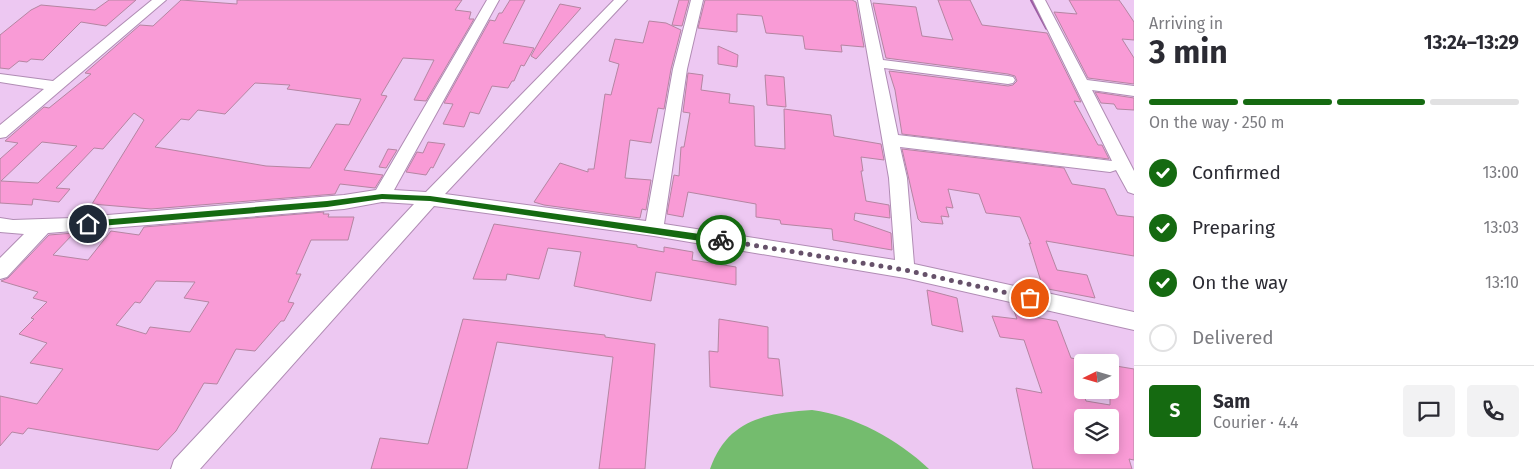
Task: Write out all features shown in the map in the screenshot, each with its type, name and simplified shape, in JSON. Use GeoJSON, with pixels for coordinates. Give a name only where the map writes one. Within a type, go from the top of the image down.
{"type":"FeatureCollection","features":[{"type":"Feature","properties":{"kind":"street"},"geometry":{"type":"LineString","coordinates":[[0,133],[160,0]]}},
{"type":"Feature","properties":{"kind":"street"},"geometry":{"type":"LineString","coordinates":[[382,196],[493,0]]}},
{"type":"Feature","properties":{"kind":"street"},"geometry":{"type":"LineString","coordinates":[[183,469],[430,199],[621,0]]}},
{"type":"Feature","properties":{"kind":"street"},"geometry":{"type":"LineString","coordinates":[[654,229],[680,69],[696,0]]}},
{"type":"Feature","properties":{"kind":"street"},"geometry":{"type":"LineString","coordinates":[[864,0],[898,178],[905,270]]}},
{"type":"Feature","properties":{"kind":"street"},"geometry":{"type":"LineString","coordinates":[[1039,0],[1134,188]]}},
{"type":"Feature","properties":{"kind":"street"},"geometry":{"type":"LineString","coordinates":[[876,63],[1008,80]]}},
{"type":"Feature","properties":{"kind":"street"},"geometry":{"type":"LineString","coordinates":[[0,78],[56,86]]}},
{"type":"Feature","properties":{"kind":"street"},"geometry":{"type":"LineString","coordinates":[[1082,84],[1134,91]]}},
{"type":"Feature","properties":{"kind":"street"},"geometry":{"type":"LineString","coordinates":[[891,140],[1110,166]]}},
{"type":"Feature","properties":{"kind":"street"},"geometry":{"type":"LineString","coordinates":[[0,225],[42,227],[259,210],[344,202],[382,196],[430,199],[654,229],[905,270],[1134,321]]}},
{"type":"Feature","properties":{"kind":"street"},"geometry":{"type":"LineString","coordinates":[[0,271],[42,227]]}},
{"type":"Feature","properties":{"kind":"green space"},"geometry":{"type":"Polygon","coordinates":[[[812,410],[844,418],[875,430],[917,458],[929,469],[710,469],[717,453],[726,440],[750,422],[779,414],[812,410]]]}},
{"type":"Feature","properties":{"kind":"building"},"geometry":{"type":"Polygon","coordinates":[[[109,0],[136,0],[106,26],[81,22],[43,60],[19,61],[9,69],[0,68],[0,35],[31,10],[41,5],[95,10],[109,0]]]}},
{"type":"Feature","properties":{"kind":"building"},"geometry":{"type":"Polygon","coordinates":[[[181,0],[237,4],[237,0],[462,0],[455,10],[471,12],[469,19],[474,19],[426,101],[414,100],[434,60],[403,58],[381,95],[387,96],[344,170],[383,175],[375,188],[340,184],[335,194],[151,209],[92,204],[144,120],[134,113],[103,149],[94,148],[56,188],[70,189],[59,202],[33,199],[32,205],[0,203],[0,159],[18,143],[5,141],[44,107],[49,108],[91,74],[85,73],[140,25],[153,26],[181,0]],[[255,83],[225,114],[198,110],[189,120],[181,119],[155,147],[266,166],[310,168],[336,124],[349,125],[361,99],[287,89],[290,85],[255,83]],[[42,142],[1,181],[38,183],[77,146],[42,142]]]}},
{"type":"Feature","properties":{"kind":"building"},"geometry":{"type":"Polygon","coordinates":[[[510,0],[525,0],[503,43],[534,48],[524,66],[521,65],[514,81],[512,81],[508,88],[492,86],[479,114],[470,112],[464,127],[443,124],[453,104],[444,103],[490,20],[495,21],[510,0]]]}},
{"type":"Feature","properties":{"kind":"building"},"geometry":{"type":"Polygon","coordinates":[[[679,0],[689,0],[682,26],[672,25],[679,0]]]}},
{"type":"Feature","properties":{"kind":"building"},"geometry":{"type":"Polygon","coordinates":[[[705,0],[852,0],[856,2],[864,47],[841,45],[842,52],[805,49],[803,36],[766,33],[762,16],[737,14],[737,32],[698,28],[705,0]]]}},
{"type":"Feature","properties":{"kind":"building"},"geometry":{"type":"Polygon","coordinates":[[[938,0],[970,0],[982,25],[1047,33],[1081,102],[1074,101],[1098,145],[1102,145],[1109,159],[902,134],[895,90],[889,71],[1008,86],[1013,85],[1017,81],[1015,76],[1008,74],[886,58],[873,3],[916,7],[922,36],[953,40],[938,0]]]}},
{"type":"Feature","properties":{"kind":"building"},"geometry":{"type":"Polygon","coordinates":[[[1069,0],[1119,0],[1134,22],[1134,40],[1122,39],[1134,58],[1134,84],[1088,78],[1054,12],[1077,14],[1069,0]]]}},
{"type":"Feature","properties":{"kind":"building"},"geometry":{"type":"Polygon","coordinates":[[[560,4],[581,8],[536,59],[531,56],[560,4]]]}},
{"type":"Feature","properties":{"kind":"building"},"geometry":{"type":"Polygon","coordinates":[[[649,21],[666,23],[681,30],[671,69],[664,109],[658,108],[651,143],[630,140],[625,178],[651,180],[646,210],[642,209],[640,218],[534,202],[560,163],[588,172],[588,169],[594,169],[605,94],[611,95],[619,64],[609,61],[615,39],[643,43],[649,21]]]}},
{"type":"Feature","properties":{"kind":"building"},"geometry":{"type":"Polygon","coordinates":[[[718,46],[738,55],[737,67],[718,64],[718,46]]]}},
{"type":"Feature","properties":{"kind":"building"},"geometry":{"type":"Polygon","coordinates":[[[688,73],[703,75],[701,90],[730,94],[729,103],[754,106],[755,146],[785,149],[784,109],[831,115],[834,136],[881,144],[884,160],[861,157],[863,171],[861,171],[866,201],[889,205],[890,218],[855,213],[854,220],[891,233],[892,250],[833,240],[832,229],[781,224],[780,220],[756,217],[756,204],[688,192],[683,217],[667,214],[674,175],[679,176],[681,147],[684,147],[690,113],[683,112],[688,73]]]}},
{"type":"Feature","properties":{"kind":"building"},"geometry":{"type":"Polygon","coordinates":[[[765,75],[784,77],[786,107],[767,105],[765,75]]]}},
{"type":"Feature","properties":{"kind":"building"},"geometry":{"type":"Polygon","coordinates":[[[1095,92],[1134,98],[1134,110],[1117,109],[1114,104],[1101,103],[1095,92]]]}},
{"type":"Feature","properties":{"kind":"building"},"geometry":{"type":"Polygon","coordinates":[[[428,142],[445,144],[433,168],[431,167],[426,175],[406,172],[417,152],[423,153],[428,142]]]}},
{"type":"Feature","properties":{"kind":"building"},"geometry":{"type":"Polygon","coordinates":[[[388,149],[397,150],[386,168],[379,167],[388,149]]]}},
{"type":"Feature","properties":{"kind":"building"},"geometry":{"type":"Polygon","coordinates":[[[902,149],[1064,168],[1072,184],[1105,189],[1117,215],[1134,217],[1134,256],[1046,241],[1057,270],[1087,275],[1095,298],[1043,288],[1029,243],[1031,244],[1020,217],[986,213],[979,194],[948,189],[953,208],[946,207],[949,217],[941,216],[943,224],[921,222],[918,219],[902,149]]]}},
{"type":"Feature","properties":{"kind":"building"},"geometry":{"type":"Polygon","coordinates":[[[324,212],[323,214],[329,214],[328,217],[354,217],[348,240],[311,240],[296,274],[301,274],[288,302],[294,303],[284,321],[281,321],[255,351],[236,349],[217,384],[204,383],[176,431],[158,450],[28,428],[23,434],[12,432],[0,446],[0,396],[37,404],[63,369],[30,363],[47,343],[19,334],[34,319],[31,318],[47,302],[33,298],[38,292],[1,281],[8,278],[49,235],[74,233],[53,255],[88,260],[111,231],[139,235],[144,227],[324,212]],[[156,281],[140,303],[135,302],[116,325],[146,334],[150,327],[190,332],[209,302],[184,298],[195,282],[156,281]]]}},
{"type":"Feature","properties":{"kind":"building"},"geometry":{"type":"Polygon","coordinates":[[[494,224],[637,245],[637,247],[664,252],[664,247],[693,252],[692,260],[736,267],[736,285],[656,272],[651,301],[574,286],[581,252],[548,248],[539,279],[507,274],[506,280],[473,279],[494,224]]]}},
{"type":"Feature","properties":{"kind":"building"},"geometry":{"type":"Polygon","coordinates":[[[927,290],[957,298],[963,332],[932,325],[927,290]]]}},
{"type":"Feature","properties":{"kind":"building"},"geometry":{"type":"Polygon","coordinates":[[[1014,311],[1033,313],[1034,317],[1057,321],[1071,358],[1074,359],[1074,399],[1085,399],[1086,401],[1110,405],[1110,399],[1119,399],[1119,366],[1134,369],[1134,460],[1129,459],[1132,469],[1033,469],[1016,388],[1042,393],[1024,340],[1000,337],[992,316],[1017,319],[1014,311]]]}},
{"type":"Feature","properties":{"kind":"building"},"geometry":{"type":"Polygon","coordinates":[[[463,319],[605,335],[605,337],[655,344],[645,469],[599,469],[613,357],[497,342],[467,469],[371,469],[380,438],[428,444],[463,319]]]}},
{"type":"Feature","properties":{"kind":"building"},"geometry":{"type":"Polygon","coordinates":[[[719,319],[768,327],[768,358],[779,359],[783,396],[710,387],[709,351],[718,352],[719,319]]]}},
{"type":"Feature","properties":{"kind":"waterway"},"geometry":{"type":"LineString","coordinates":[[1032,0],[1047,28]]}},
{"type":"Feature","properties":{"kind":"way so far"},"geometry":{"type":"LineString","coordinates":[[721,240],[905,270],[1030,298]]}},
{"type":"Feature","properties":{"kind":"route"},"geometry":{"type":"LineString","coordinates":[[88,224],[327,204],[382,196],[430,199],[654,229],[721,240]]}}]}
